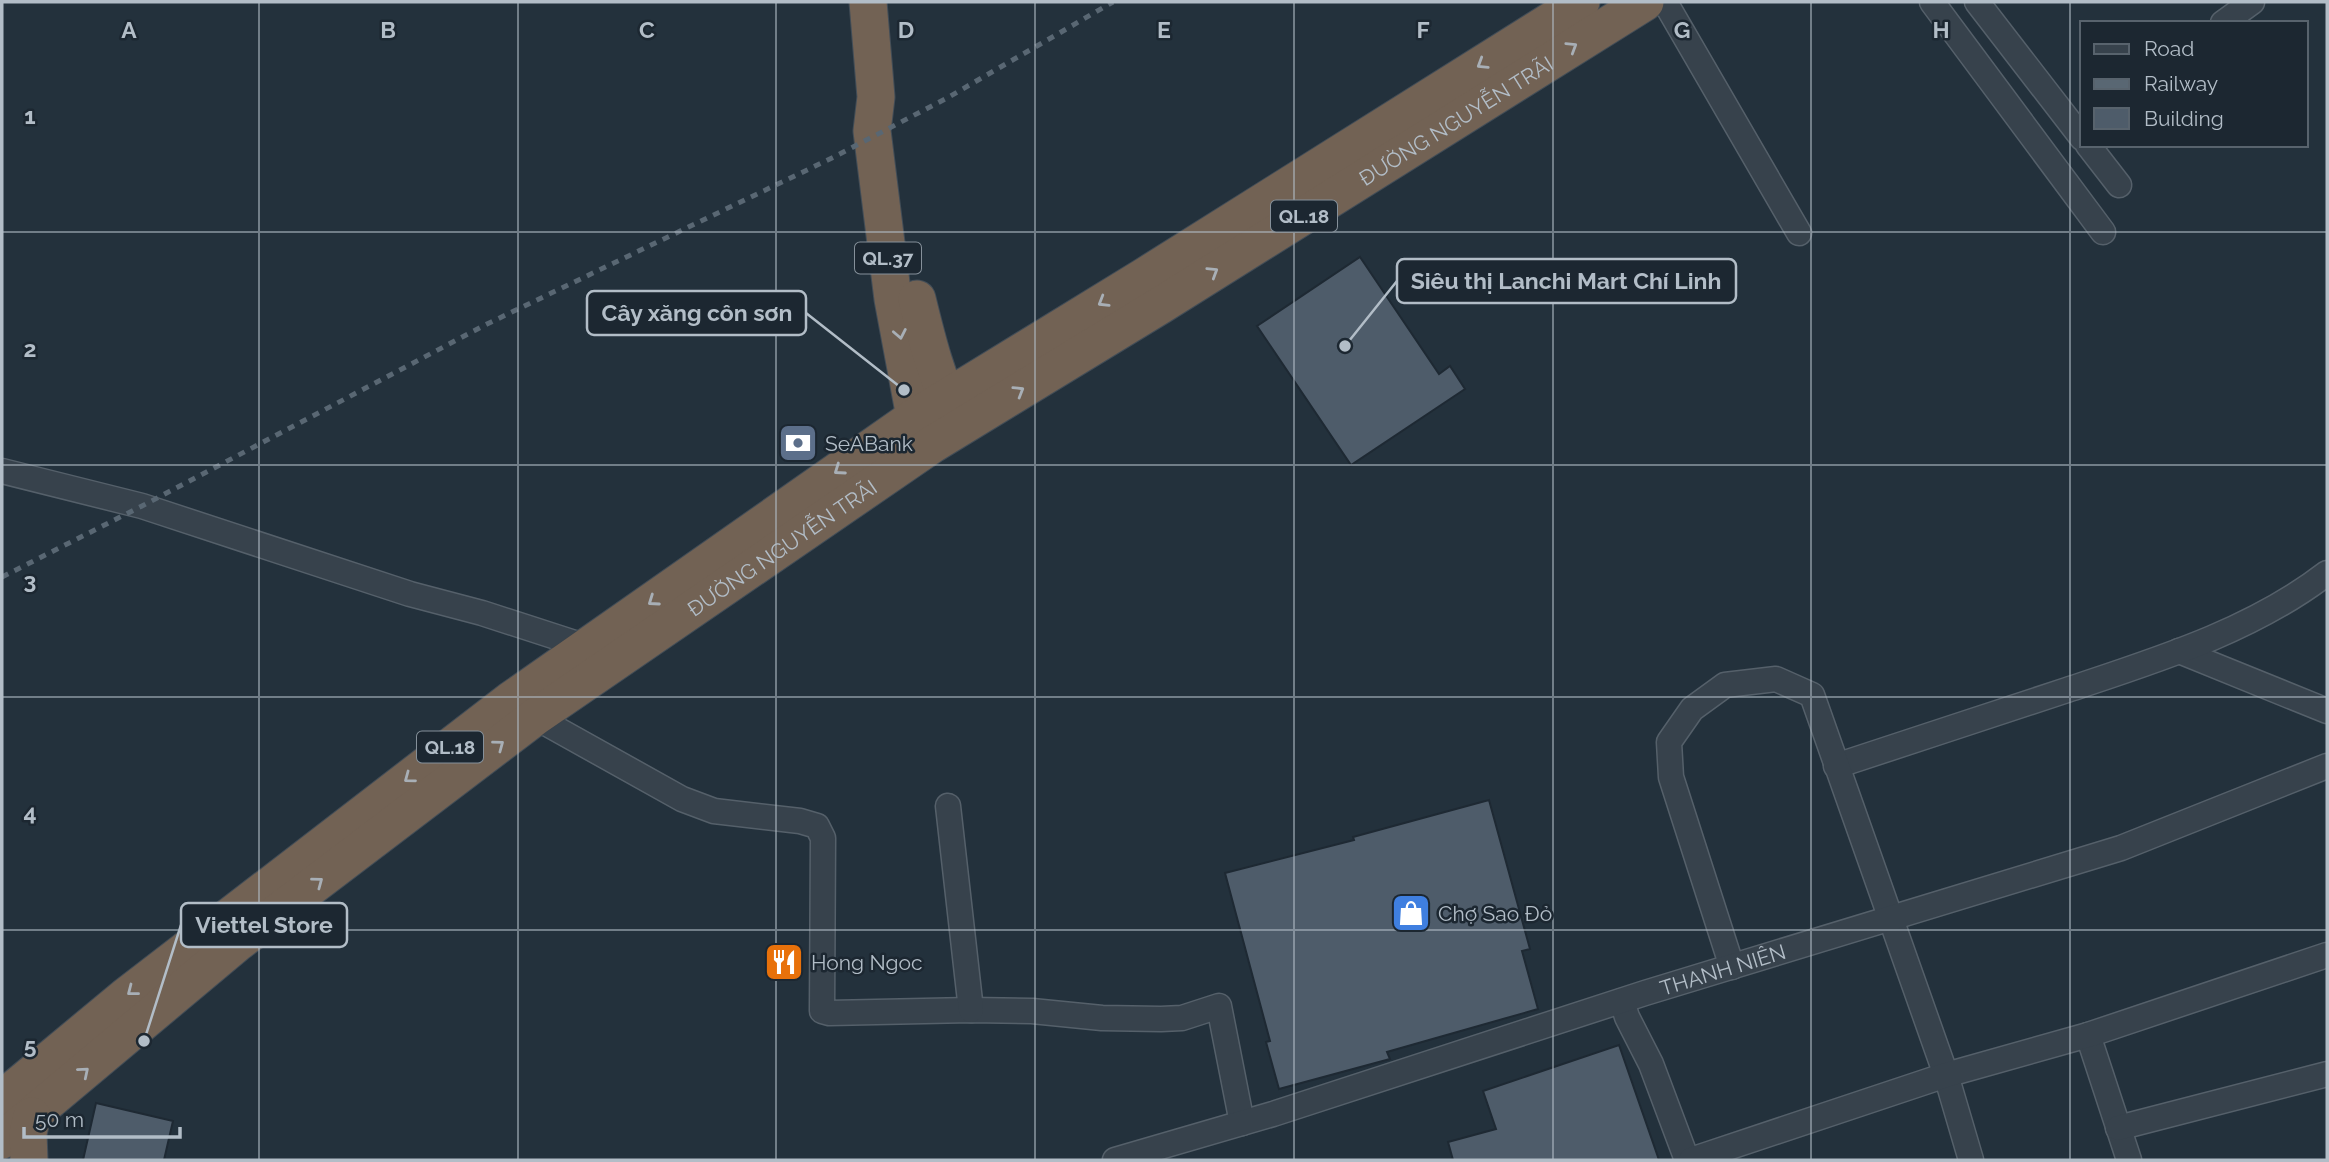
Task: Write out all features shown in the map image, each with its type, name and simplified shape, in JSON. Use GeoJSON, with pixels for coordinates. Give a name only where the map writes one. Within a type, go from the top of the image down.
{"type":"FeatureCollection","features":[{"type":"Feature","properties":{"kind":"highway","name":"QL.37"},"geometry":{"type":"LineString","coordinates":[[868,2],[876,97],[872,131],[893,299],[939,422]]}},
{"type":"Feature","properties":{"kind":"highway","name":"ĐƯỜNG NGUYỄN TRÃI"},"geometry":{"type":"LineString","coordinates":[[1153,291],[1581,2]]}},
{"type":"Feature","properties":{"kind":"highway","name":"ĐƯỜNG NGUYỄN TRÃI"},"geometry":{"type":"LineString","coordinates":[[523,709],[587,647],[939,422],[1153,291],[1645,2]]}},
{"type":"Feature","properties":{"kind":"highway","name":"ĐƯỜNG NGUYỄN TRÃI"},"geometry":{"type":"LineString","coordinates":[[2,1140],[17,1107],[236,944],[523,709],[939,422]]}},
{"type":"Feature","properties":{"kind":"highway"},"geometry":{"type":"LineString","coordinates":[[17,1107],[28,1133],[29,1160]]}},
{"type":"Feature","properties":{"kind":"street"},"geometry":{"type":"LineString","coordinates":[[1665,2],[1799,233]]}},
{"type":"Feature","properties":{"kind":"street"},"geometry":{"type":"LineString","coordinates":[[1932,2],[2103,232]]}},
{"type":"Feature","properties":{"kind":"street"},"geometry":{"type":"LineString","coordinates":[[2226,21],[2252,2]]}},
{"type":"Feature","properties":{"kind":"street"},"geometry":{"type":"LineString","coordinates":[[1952,29],[1982,4],[2080,131]]}},
{"type":"Feature","properties":{"kind":"street"},"geometry":{"type":"LineString","coordinates":[[2091,147],[2119,185]]}},
{"type":"Feature","properties":{"kind":"street"},"geometry":{"type":"LineString","coordinates":[[2,471],[142,506],[410,594],[587,647]]}},
{"type":"Feature","properties":{"kind":"street"},"geometry":{"type":"LineString","coordinates":[[1836,766],[2156,661],[2255,619],[2327,573]]}},
{"type":"Feature","properties":{"kind":"street"},"geometry":{"type":"LineString","coordinates":[[2179,651],[2327,711]]}},
{"type":"Feature","properties":{"kind":"street"},"geometry":{"type":"LineString","coordinates":[[1732,968],[1671,777],[1669,742],[1692,709],[1725,685],[1776,680],[1812,695],[1947,1075],[1971,1160]]}},
{"type":"Feature","properties":{"kind":"street"},"geometry":{"type":"LineString","coordinates":[[523,709],[682,799],[714,811],[800,821],[817,826],[823,838],[822,1011],[971,1010],[1161,1019],[1182,1018],[1219,1006],[1242,1123]]}},
{"type":"Feature","properties":{"kind":"street","name":"THANH NIÊN"},"geometry":{"type":"LineString","coordinates":[[1115,1160],[1242,1123],[1622,1001],[2121,848],[2327,765]]}},
{"type":"Feature","properties":{"kind":"street"},"geometry":{"type":"LineString","coordinates":[[948,806],[971,1010]]}},
{"type":"Feature","properties":{"kind":"street"},"geometry":{"type":"LineString","coordinates":[[1622,1001],[1627,1017],[1651,1064],[1689,1160],[2327,955]]}},
{"type":"Feature","properties":{"kind":"street"},"geometry":{"type":"LineString","coordinates":[[2088,1034],[2129,1160]]}},
{"type":"Feature","properties":{"kind":"street"},"geometry":{"type":"LineString","coordinates":[[2118,1128],[2327,1074]]}},
{"type":"Feature","properties":{"kind":"building"},"geometry":{"type":"Polygon","coordinates":[[[1360,257],[1439,374],[1450,366],[1465,389],[1351,465],[1257,326],[1360,257]]]}},
{"type":"Feature","properties":{"kind":"building"},"geometry":{"type":"Polygon","coordinates":[[[1489,800],[1530,949],[1522,951],[1538,1009],[1387,1052],[1390,1059],[1279,1089],[1266,1042],[1270,1041],[1225,873],[1354,840],[1353,837],[1489,800]]]}},
{"type":"Feature","properties":{"kind":"building"},"geometry":{"type":"Polygon","coordinates":[[[1619,1045],[1659,1160],[1453,1160],[1448,1142],[1496,1129],[1483,1091],[1619,1045]]]}},
{"type":"Feature","properties":{"kind":"building"},"geometry":{"type":"Polygon","coordinates":[[[96,1103],[173,1121],[164,1160],[83,1160],[96,1103]]]}},
{"type":"Feature","properties":{"kind":"railway"},"geometry":{"type":"LineString","coordinates":[[2,577],[487,324],[834,157],[947,98],[1113,2]]}},
{"type":"Feature","properties":{"kind":"place","name":"Siêu thị Lanchi Mart Chí Linh"},"geometry":{"type":"Point","coordinates":[1345,346]}},
{"type":"Feature","properties":{"kind":"place","name":"Cây xăng côn sơn"},"geometry":{"type":"Point","coordinates":[904,390]}},
{"type":"Feature","properties":{"kind":"place","name":"SeABank"},"geometry":{"type":"Point","coordinates":[798,443]}},
{"type":"Feature","properties":{"kind":"place","name":"Chợ Sao Đỏ"},"geometry":{"type":"Point","coordinates":[1411,913]}},
{"type":"Feature","properties":{"kind":"place","name":"Hong Ngoc"},"geometry":{"type":"Point","coordinates":[784,962]}},
{"type":"Feature","properties":{"kind":"place","name":"Viettel Store"},"geometry":{"type":"Point","coordinates":[144,1041]}}]}
